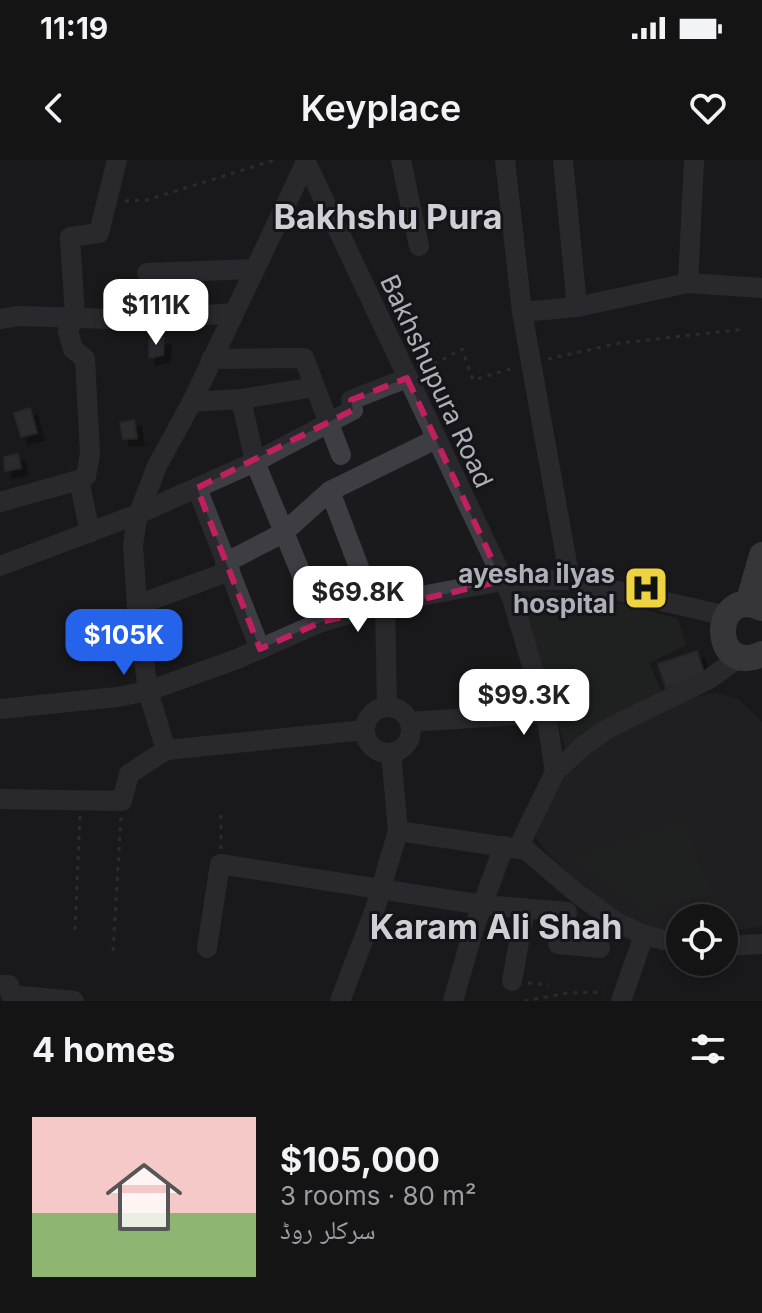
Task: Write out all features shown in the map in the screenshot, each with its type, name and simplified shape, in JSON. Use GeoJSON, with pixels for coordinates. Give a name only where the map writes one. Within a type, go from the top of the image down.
{"type":"FeatureCollection","features":[{"type":"Feature","properties":{"kind":"main road"},"geometry":{"type":"LineString","coordinates":[[755,660],[727,647],[723,639],[723,623],[745,609],[762,555]]}},
{"type":"Feature","properties":{"kind":"street"},"geometry":{"type":"LineString","coordinates":[[0,502],[86,476],[90,454],[85,359],[73,349],[68,331],[75,316],[70,237],[99,233],[117,160]]}},
{"type":"Feature","properties":{"kind":"street"},"geometry":{"type":"LineString","coordinates":[[401,160],[419,246]]}},
{"type":"Feature","properties":{"kind":"street"},"geometry":{"type":"LineString","coordinates":[[505,160],[522,312],[570,580]]}},
{"type":"Feature","properties":{"kind":"street"},"geometry":{"type":"LineString","coordinates":[[563,160],[577,307]]}},
{"type":"Feature","properties":{"kind":"street"},"geometry":{"type":"LineString","coordinates":[[688,283],[694,160]]}},
{"type":"Feature","properties":{"kind":"street"},"geometry":{"type":"LineString","coordinates":[[166,750],[148,691],[137,605],[133,545],[138,514],[157,466],[192,402],[305,161]]}},
{"type":"Feature","properties":{"kind":"street","name":"Bakhshupura Road"},"geometry":{"type":"LineString","coordinates":[[305,161],[512,598],[546,713],[555,772]]}},
{"type":"Feature","properties":{"kind":"street"},"geometry":{"type":"LineString","coordinates":[[147,273],[255,269]]}},
{"type":"Feature","properties":{"kind":"street"},"geometry":{"type":"LineString","coordinates":[[522,312],[577,307],[688,283],[762,288]]}},
{"type":"Feature","properties":{"kind":"street"},"geometry":{"type":"LineString","coordinates":[[0,319],[75,316],[143,320],[233,313]]}},
{"type":"Feature","properties":{"kind":"street"},"geometry":{"type":"LineString","coordinates":[[211,359],[304,358],[341,455]]}},
{"type":"Feature","properties":{"kind":"street"},"geometry":{"type":"LineString","coordinates":[[0,566],[138,514],[255,462],[353,410],[351,400],[407,378]]}},
{"type":"Feature","properties":{"kind":"street"},"geometry":{"type":"LineString","coordinates":[[192,402],[241,399],[315,387]]}},
{"type":"Feature","properties":{"kind":"street"},"geometry":{"type":"LineString","coordinates":[[241,399],[255,462],[321,622]]}},
{"type":"Feature","properties":{"kind":"street"},"geometry":{"type":"LineString","coordinates":[[137,605],[227,567],[283,533],[330,491],[436,439]]}},
{"type":"Feature","properties":{"kind":"street"},"geometry":{"type":"LineString","coordinates":[[79,480],[90,533]]}},
{"type":"Feature","properties":{"kind":"street"},"geometry":{"type":"LineString","coordinates":[[197,488],[260,649]]}},
{"type":"Feature","properties":{"kind":"street"},"geometry":{"type":"LineString","coordinates":[[330,491],[379,606],[387,707]]}},
{"type":"Feature","properties":{"kind":"street"},"geometry":{"type":"LineString","coordinates":[[0,709],[148,691],[260,649],[321,622],[379,606],[502,581],[570,580],[745,609]]}},
{"type":"Feature","properties":{"kind":"street"},"geometry":{"type":"LineString","coordinates":[[453,1001],[483,905],[511,847],[555,772],[583,746],[609,728],[755,660]]}},
{"type":"Feature","properties":{"kind":"street"},"geometry":{"type":"LineString","coordinates":[[387,707],[400,710],[410,722],[411,736],[405,746],[391,753],[374,748],[366,738],[365,730],[373,713],[387,707]]}},
{"type":"Feature","properties":{"kind":"street"},"geometry":{"type":"LineString","coordinates":[[410,722],[546,713]]}},
{"type":"Feature","properties":{"kind":"street"},"geometry":{"type":"LineString","coordinates":[[0,799],[122,801],[129,774],[166,750],[365,730]]}},
{"type":"Feature","properties":{"kind":"street"},"geometry":{"type":"LineString","coordinates":[[340,1001],[398,831],[391,753]]}},
{"type":"Feature","properties":{"kind":"street"},"geometry":{"type":"LineString","coordinates":[[398,831],[526,850],[596,909],[644,935],[666,940]]}},
{"type":"Feature","properties":{"kind":"street"},"geometry":{"type":"LineString","coordinates":[[207,948],[220,864],[483,905],[567,912],[558,944],[600,948]]}},
{"type":"Feature","properties":{"kind":"street"},"geometry":{"type":"LineString","coordinates":[[512,981],[525,908]]}},
{"type":"Feature","properties":{"kind":"street"},"geometry":{"type":"LineString","coordinates":[[621,1001],[644,935]]}},
{"type":"Feature","properties":{"kind":"street"},"geometry":{"type":"LineString","coordinates":[[738,945],[762,944]]}},
{"type":"Feature","properties":{"kind":"street"},"geometry":{"type":"LineString","coordinates":[[0,985],[9,985],[11,995],[74,1001]]}},
{"type":"Feature","properties":{"kind":"path"},"geometry":{"type":"LineString","coordinates":[[107,202],[147,200],[275,160]]}},
{"type":"Feature","properties":{"kind":"path"},"geometry":{"type":"LineString","coordinates":[[407,378],[462,349],[473,380],[620,343],[745,329]]}},
{"type":"Feature","properties":{"kind":"path"},"geometry":{"type":"LineString","coordinates":[[75,930],[81,801]]}},
{"type":"Feature","properties":{"kind":"path"},"geometry":{"type":"LineString","coordinates":[[113,951],[122,801]]}},
{"type":"Feature","properties":{"kind":"path"},"geometry":{"type":"LineString","coordinates":[[220,864],[221,810]]}},
{"type":"Feature","properties":{"kind":"path"},"geometry":{"type":"LineString","coordinates":[[524,1001],[568,993],[609,991],[621,1001]]}},
{"type":"Feature","properties":{"kind":"highlighted area"},"geometry":{"type":"Polygon","coordinates":[[[407,378],[502,581],[321,622],[260,649],[197,488],[353,410],[351,400],[407,378]]]}},
{"type":"Feature","properties":{"kind":"shaded area"},"geometry":{"type":"Polygon","coordinates":[[[518,589],[593,596],[678,619],[686,645],[649,663],[661,691],[612,717],[567,753],[518,589]]]}},
{"type":"Feature","properties":{"kind":"shaded area"},"geometry":{"type":"Polygon","coordinates":[[[717,693],[738,699],[762,722],[762,925],[738,931],[738,904],[666,904],[666,931],[629,918],[570,874],[543,848],[533,833],[556,783],[605,734],[688,698],[717,693]]]}},
{"type":"Feature","properties":{"kind":"shaded area"},"geometry":{"type":"Polygon","coordinates":[[[685,822],[709,892],[647,910],[575,859],[685,822]]]}},
{"type":"Feature","properties":{"kind":"building"},"geometry":{"type":"Polygon","coordinates":[[[164,338],[163,355],[149,358],[149,339],[164,338]]]}},
{"type":"Feature","properties":{"kind":"building"},"geometry":{"type":"Polygon","coordinates":[[[30,408],[37,433],[21,437],[14,413],[30,408]]]}},
{"type":"Feature","properties":{"kind":"building"},"geometry":{"type":"Polygon","coordinates":[[[134,420],[137,438],[123,439],[120,423],[134,420]]]}},
{"type":"Feature","properties":{"kind":"building"},"geometry":{"type":"Polygon","coordinates":[[[18,454],[21,468],[5,471],[4,457],[18,454]]]}},
{"type":"Feature","properties":{"kind":"building"},"geometry":{"type":"Polygon","coordinates":[[[697,651],[705,676],[666,688],[658,664],[697,651]]]}},
{"type":"Feature","properties":{"kind":"place","name":"ayesha ilyas hospital"},"geometry":{"type":"Point","coordinates":[646,588]}},
{"type":"Feature","properties":{"kind":"district","name":"Bakhshu Pura"},"geometry":{"type":"Point","coordinates":[388,216]}},
{"type":"Feature","properties":{"kind":"district","name":"Karam Ali Shah"},"geometry":{"type":"Point","coordinates":[496,926]}}]}
